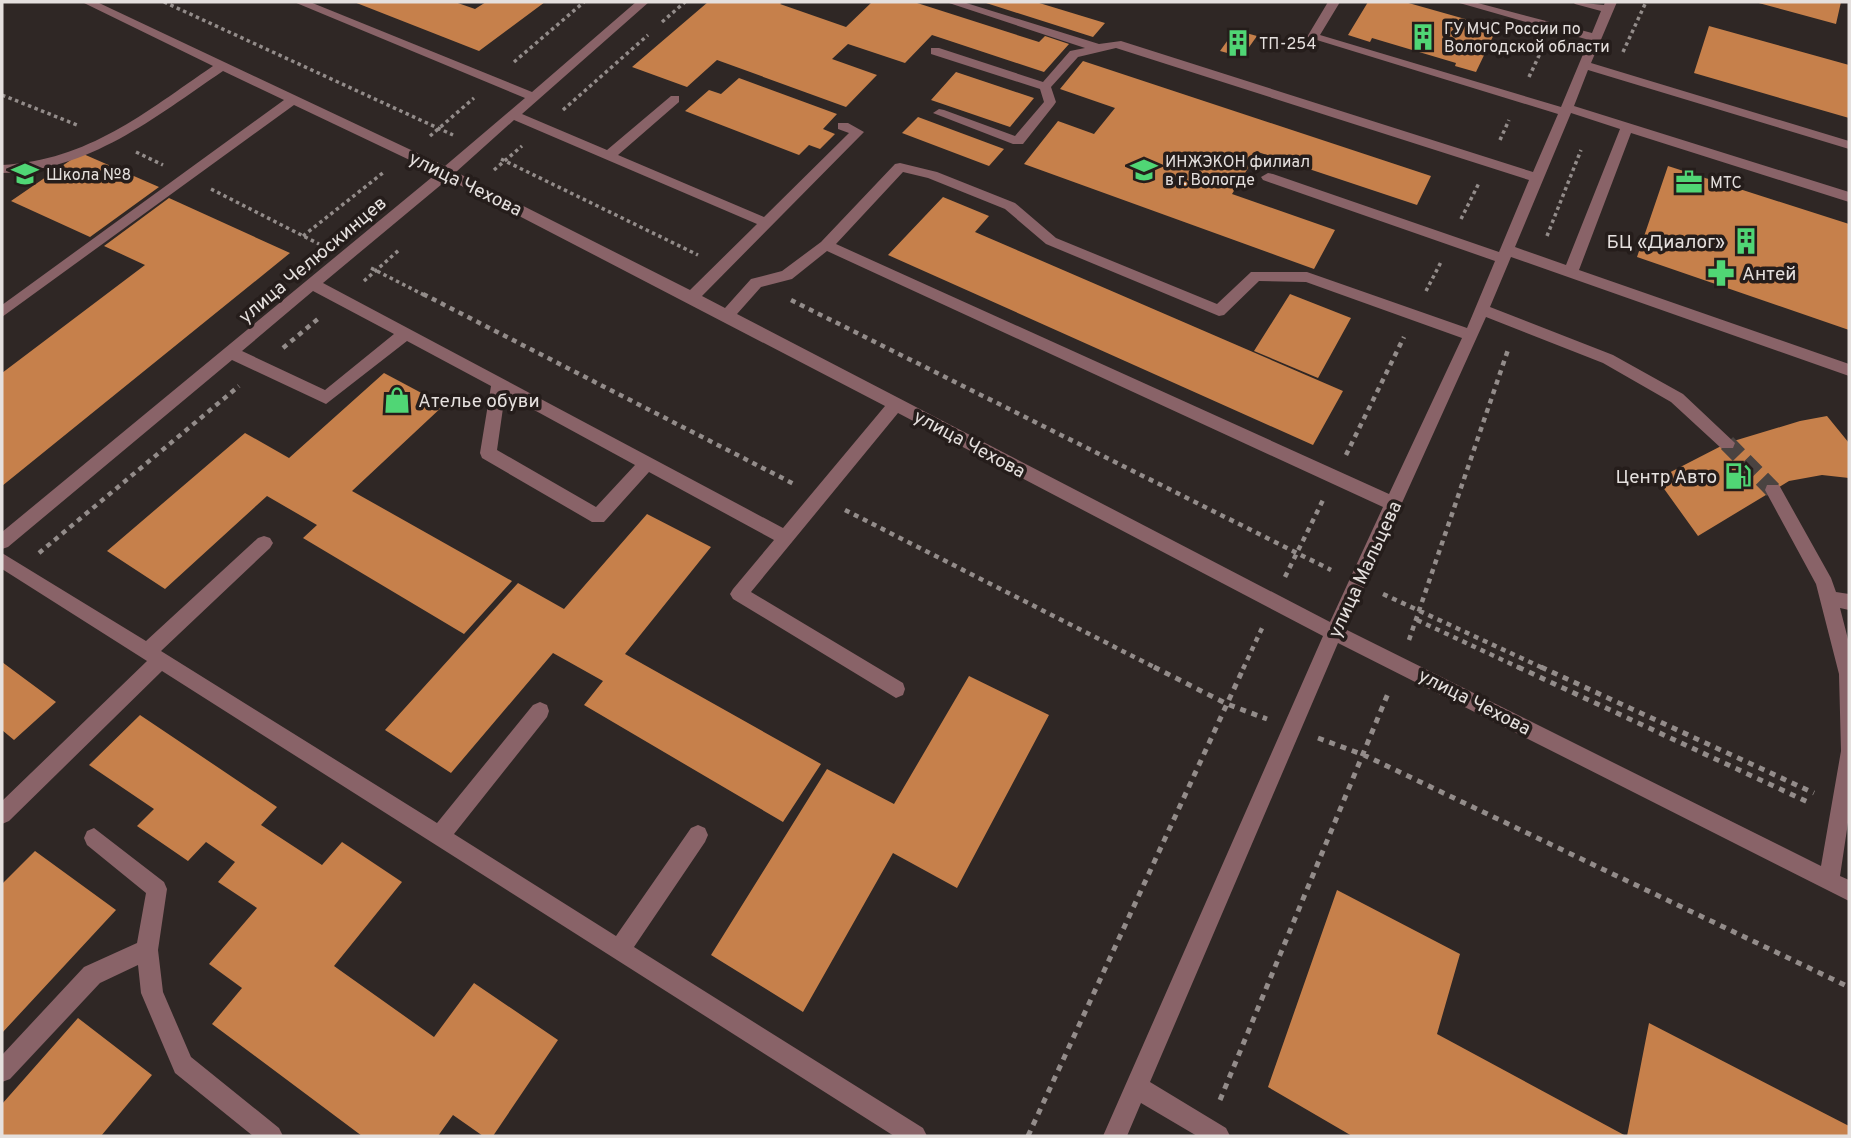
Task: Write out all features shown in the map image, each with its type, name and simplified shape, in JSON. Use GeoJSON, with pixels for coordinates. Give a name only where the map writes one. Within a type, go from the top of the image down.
{"type":"FeatureCollection","features":[{"type":"Feature","properties":{"kind":"street","name":"улица Чехова"},"geometry":{"type":"LineString","coordinates":[[88,2],[446,173],[727,314],[1261,597],[1849,891]]}},
{"type":"Feature","properties":{"kind":"street"},"geometry":{"type":"LineString","coordinates":[[300,2],[534,97]]}},
{"type":"Feature","properties":{"kind":"street","name":"улица Челюскинцев"},"geometry":{"type":"LineString","coordinates":[[2,542],[446,173],[643,2]]}},
{"type":"Feature","properties":{"kind":"street"},"geometry":{"type":"LineString","coordinates":[[952,2],[1098,48]]}},
{"type":"Feature","properties":{"kind":"street"},"geometry":{"type":"LineString","coordinates":[[1334,2],[1313,37],[1519,99],[1627,127],[1849,197]]}},
{"type":"Feature","properties":{"kind":"street"},"geometry":{"type":"LineString","coordinates":[[1462,2],[1595,38]]}},
{"type":"Feature","properties":{"kind":"street"},"geometry":{"type":"LineString","coordinates":[[1579,2],[1609,5]]}},
{"type":"Feature","properties":{"kind":"street","name":"улица Мальцева"},"geometry":{"type":"LineString","coordinates":[[1115,1136],[1334,632],[1471,335],[1609,5]]}},
{"type":"Feature","properties":{"kind":"street"},"geometry":{"type":"LineString","coordinates":[[1045,87],[1074,54],[1117,44],[1538,178]]}},
{"type":"Feature","properties":{"kind":"street"},"geometry":{"type":"LineString","coordinates":[[935,51],[1045,87]]}},
{"type":"Feature","properties":{"kind":"street"},"geometry":{"type":"LineString","coordinates":[[1584,65],[1849,145]]}},
{"type":"Feature","properties":{"kind":"street"},"geometry":{"type":"LineString","coordinates":[[2,169],[26,170],[55,165],[111,139],[222,66]]}},
{"type":"Feature","properties":{"kind":"street"},"geometry":{"type":"LineString","coordinates":[[939,113],[1018,141],[1050,102],[1045,87]]}},
{"type":"Feature","properties":{"kind":"street"},"geometry":{"type":"LineString","coordinates":[[609,156],[674,99]]}},
{"type":"Feature","properties":{"kind":"street"},"geometry":{"type":"LineString","coordinates":[[2,312],[293,100]]}},
{"type":"Feature","properties":{"kind":"street"},"geometry":{"type":"LineString","coordinates":[[513,115],[766,223]]}},
{"type":"Feature","properties":{"kind":"street"},"geometry":{"type":"LineString","coordinates":[[692,297],[858,132],[843,126]]}},
{"type":"Feature","properties":{"kind":"street"},"geometry":{"type":"LineString","coordinates":[[1571,272],[1627,127]]}},
{"type":"Feature","properties":{"kind":"street"},"geometry":{"type":"LineString","coordinates":[[727,314],[756,283],[787,275],[826,245],[901,167],[932,175],[1010,206],[1051,241],[1219,311],[1256,276],[1307,277],[1471,335]]}},
{"type":"Feature","properties":{"kind":"street"},"geometry":{"type":"LineString","coordinates":[[1268,177],[1451,241],[1571,272],[1849,370]]}},
{"type":"Feature","properties":{"kind":"street"},"geometry":{"type":"LineString","coordinates":[[826,245],[1394,503]]}},
{"type":"Feature","properties":{"kind":"street"},"geometry":{"type":"LineString","coordinates":[[312,284],[784,537]]}},
{"type":"Feature","properties":{"kind":"street"},"geometry":{"type":"LineString","coordinates":[[1480,309],[1608,359],[1677,398],[1727,443]]}},
{"type":"Feature","properties":{"kind":"street"},"geometry":{"type":"LineString","coordinates":[[230,352],[326,398],[406,333]]}},
{"type":"Feature","properties":{"kind":"street"},"geometry":{"type":"LineString","coordinates":[[499,383],[488,453],[598,517],[646,464]]}},
{"type":"Feature","properties":{"kind":"street"},"geometry":{"type":"LineString","coordinates":[[896,404],[739,594],[896,689]]}},
{"type":"Feature","properties":{"kind":"street"},"geometry":{"type":"LineString","coordinates":[[1773,490],[1825,583],[1848,674],[1849,748]]}},
{"type":"Feature","properties":{"kind":"street"},"geometry":{"type":"LineString","coordinates":[[2,814],[264,543]]}},
{"type":"Feature","properties":{"kind":"street"},"geometry":{"type":"LineString","coordinates":[[10,565],[915,1136]]}},
{"type":"Feature","properties":{"kind":"street"},"geometry":{"type":"LineString","coordinates":[[1829,598],[1849,602]]}},
{"type":"Feature","properties":{"kind":"street"},"geometry":{"type":"LineString","coordinates":[[439,836],[540,711]]}},
{"type":"Feature","properties":{"kind":"street"},"geometry":{"type":"LineString","coordinates":[[1829,881],[1849,754]]}},
{"type":"Feature","properties":{"kind":"street"},"geometry":{"type":"LineString","coordinates":[[619,950],[698,835]]}},
{"type":"Feature","properties":{"kind":"street"},"geometry":{"type":"LineString","coordinates":[[94,838],[157,889],[147,950],[152,993],[183,1065],[271,1136]]}},
{"type":"Feature","properties":{"kind":"street"},"geometry":{"type":"LineString","coordinates":[[2,1071],[92,975],[147,950]]}},
{"type":"Feature","properties":{"kind":"street"},"geometry":{"type":"LineString","coordinates":[[1137,1087],[1213,1133]]}},
{"type":"Feature","properties":{"kind":"path"},"geometry":{"type":"LineString","coordinates":[[164,2],[439,129],[303,236]]}},
{"type":"Feature","properties":{"kind":"path"},"geometry":{"type":"LineString","coordinates":[[685,2],[506,161],[722,267]]}},
{"type":"Feature","properties":{"kind":"path"},"geometry":{"type":"LineString","coordinates":[[756,283],[1296,554],[1490,162],[1553,27]]}},
{"type":"Feature","properties":{"kind":"path"},"geometry":{"type":"LineString","coordinates":[[10,565],[261,367],[376,271]]}},
{"type":"Feature","properties":{"kind":"path"},"geometry":{"type":"LineString","coordinates":[[1420,611],[1840,811]]}},
{"type":"Feature","properties":{"kind":"path"},"geometry":{"type":"LineString","coordinates":[[1417,620],[1840,811]]}},
{"type":"Feature","properties":{"kind":"path"},"geometry":{"type":"LineString","coordinates":[[1028,1136],[1227,704]]}},
{"type":"Feature","properties":{"kind":"path"},"geometry":{"type":"LineString","coordinates":[[1213,1133],[1364,755],[1849,987]]}},
{"type":"Feature","properties":{"kind":"building"},"geometry":{"type":"Polygon","coordinates":[[[354,2],[455,2],[475,9],[486,2],[545,2],[479,51],[354,2]]]}},
{"type":"Feature","properties":{"kind":"building"},"geometry":{"type":"Polygon","coordinates":[[[708,2],[783,2],[780,4],[846,27],[872,2],[914,2],[1039,42],[1045,36],[1069,44],[1044,72],[932,35],[905,63],[848,44],[832,59],[877,75],[846,107],[717,60],[687,87],[632,67],[708,2]]]}},
{"type":"Feature","properties":{"kind":"building"},"geometry":{"type":"Polygon","coordinates":[[[983,2],[1036,2],[1105,23],[1093,37],[983,2]]]}},
{"type":"Feature","properties":{"kind":"building","name":"ГУ МЧС России по Вологодской области"},"geometry":{"type":"Polygon","coordinates":[[[1368,2],[1405,2],[1497,28],[1476,72],[1455,66],[1456,63],[1372,38],[1370,42],[1348,35],[1368,2]]]}},
{"type":"Feature","properties":{"kind":"building"},"geometry":{"type":"Polygon","coordinates":[[[1755,2],[1841,2],[1836,24],[1755,2]]]}},
{"type":"Feature","properties":{"kind":"building"},"geometry":{"type":"Polygon","coordinates":[[[1709,26],[1849,65],[1849,118],[1694,73],[1709,26]]]}},
{"type":"Feature","properties":{"kind":"building","name":"ТП-254"},"geometry":{"type":"Polygon","coordinates":[[[1235,30],[1257,36],[1242,57],[1220,51],[1235,30]]]}},
{"type":"Feature","properties":{"kind":"building","name":"ИНЖЭКОН филиал в г. Вологде"},"geometry":{"type":"Polygon","coordinates":[[[1083,61],[1431,176],[1417,205],[1258,152],[1232,194],[1335,230],[1314,269],[1024,164],[1058,121],[1094,134],[1115,108],[1060,89],[1083,61]]]}},
{"type":"Feature","properties":{"kind":"building"},"geometry":{"type":"Polygon","coordinates":[[[956,72],[1034,98],[1010,127],[931,100],[956,72]]]}},
{"type":"Feature","properties":{"kind":"building"},"geometry":{"type":"Polygon","coordinates":[[[739,78],[837,114],[823,129],[835,134],[820,149],[809,145],[799,155],[685,111],[709,90],[721,94],[739,78]]]}},
{"type":"Feature","properties":{"kind":"building"},"geometry":{"type":"Polygon","coordinates":[[[918,117],[1004,149],[989,166],[902,133],[918,117]]]}},
{"type":"Feature","properties":{"kind":"building"},"geometry":{"type":"Polygon","coordinates":[[[81,153],[159,187],[90,237],[11,201],[81,153]]]}},
{"type":"Feature","properties":{"kind":"building","name":"БЦ «Диалог»"},"geometry":{"type":"Polygon","coordinates":[[[1668,166],[1849,224],[1849,330],[1637,257],[1668,166]]]}},
{"type":"Feature","properties":{"kind":"building"},"geometry":{"type":"Polygon","coordinates":[[[943,197],[989,216],[975,232],[1343,391],[1313,445],[888,255],[943,197]]]}},
{"type":"Feature","properties":{"kind":"building"},"geometry":{"type":"Polygon","coordinates":[[[169,198],[290,253],[2,486],[2,373],[145,265],[104,246],[169,198]]]}},
{"type":"Feature","properties":{"kind":"building"},"geometry":{"type":"Polygon","coordinates":[[[1290,294],[1351,318],[1318,378],[1254,351],[1290,294]]]}},
{"type":"Feature","properties":{"kind":"building"},"geometry":{"type":"Polygon","coordinates":[[[384,373],[444,405],[352,491],[512,581],[464,634],[303,538],[317,525],[267,496],[165,589],[107,551],[245,433],[289,458],[384,373]]]}},
{"type":"Feature","properties":{"kind":"building","name":"Центр Авто"},"geometry":{"type":"Polygon","coordinates":[[[1827,416],[1849,443],[1849,478],[1822,475],[1789,481],[1698,536],[1657,479],[1727,443],[1800,421],[1827,416]]]}},
{"type":"Feature","properties":{"kind":"building"},"geometry":{"type":"Polygon","coordinates":[[[647,514],[711,547],[625,654],[821,764],[783,822],[584,705],[603,681],[553,653],[451,773],[385,730],[518,583],[564,609],[647,514]]]}},
{"type":"Feature","properties":{"kind":"building"},"geometry":{"type":"Polygon","coordinates":[[[2,662],[56,702],[14,740],[2,730],[2,662]]]}},
{"type":"Feature","properties":{"kind":"building"},"geometry":{"type":"Polygon","coordinates":[[[969,676],[1049,715],[957,888],[893,853],[803,1012],[711,955],[827,769],[894,804],[969,676]]]}},
{"type":"Feature","properties":{"kind":"building"},"geometry":{"type":"Polygon","coordinates":[[[140,715],[277,807],[261,825],[322,865],[342,842],[402,882],[334,966],[434,1037],[474,983],[558,1040],[493,1136],[483,1136],[453,1115],[438,1136],[362,1136],[212,1024],[242,988],[209,964],[257,908],[218,882],[235,862],[206,842],[188,861],[137,826],[154,809],[89,765],[140,715]]]}},
{"type":"Feature","properties":{"kind":"building"},"geometry":{"type":"Polygon","coordinates":[[[35,851],[116,910],[2,1033],[2,884],[35,851]]]}},
{"type":"Feature","properties":{"kind":"building"},"geometry":{"type":"Polygon","coordinates":[[[1337,890],[1460,954],[1437,1034],[1626,1136],[1352,1136],[1268,1087],[1337,890]]]}},
{"type":"Feature","properties":{"kind":"building"},"geometry":{"type":"Polygon","coordinates":[[[78,1018],[152,1075],[101,1136],[2,1136],[2,1104],[78,1018]]]}},
{"type":"Feature","properties":{"kind":"building"},"geometry":{"type":"Polygon","coordinates":[[[1649,1023],[1849,1126],[1848,1136],[1627,1136],[1649,1023]]]}},
{"type":"Feature","properties":{"kind":"tunnel"},"geometry":{"type":"LineString","coordinates":[[1727,443],[1773,490]]}},
{"type":"Feature","properties":{"kind":"place","name":"ГУ МЧС России по Вологодской области"},"geometry":{"type":"Point","coordinates":[1423,37]}},
{"type":"Feature","properties":{"kind":"place","name":"ТП-254"},"geometry":{"type":"Point","coordinates":[1238,43]}},
{"type":"Feature","properties":{"kind":"place","name":"ИНЖЭКОН филиал в г. Вологде"},"geometry":{"type":"Point","coordinates":[1144,170]}},
{"type":"Feature","properties":{"kind":"place","name":"Школа №8"},"geometry":{"type":"Point","coordinates":[25,174]}},
{"type":"Feature","properties":{"kind":"place","name":"МТС"},"geometry":{"type":"Point","coordinates":[1689,182]}},
{"type":"Feature","properties":{"kind":"place","name":"БЦ «Диалог»"},"geometry":{"type":"Point","coordinates":[1746,241]}},
{"type":"Feature","properties":{"kind":"place","name":"Антей"},"geometry":{"type":"Point","coordinates":[1721,273]}},
{"type":"Feature","properties":{"kind":"place","name":"Ателье обуви"},"geometry":{"type":"Point","coordinates":[397,400]}},
{"type":"Feature","properties":{"kind":"place","name":"Центр Авто"},"geometry":{"type":"Point","coordinates":[1738,476]}}]}
